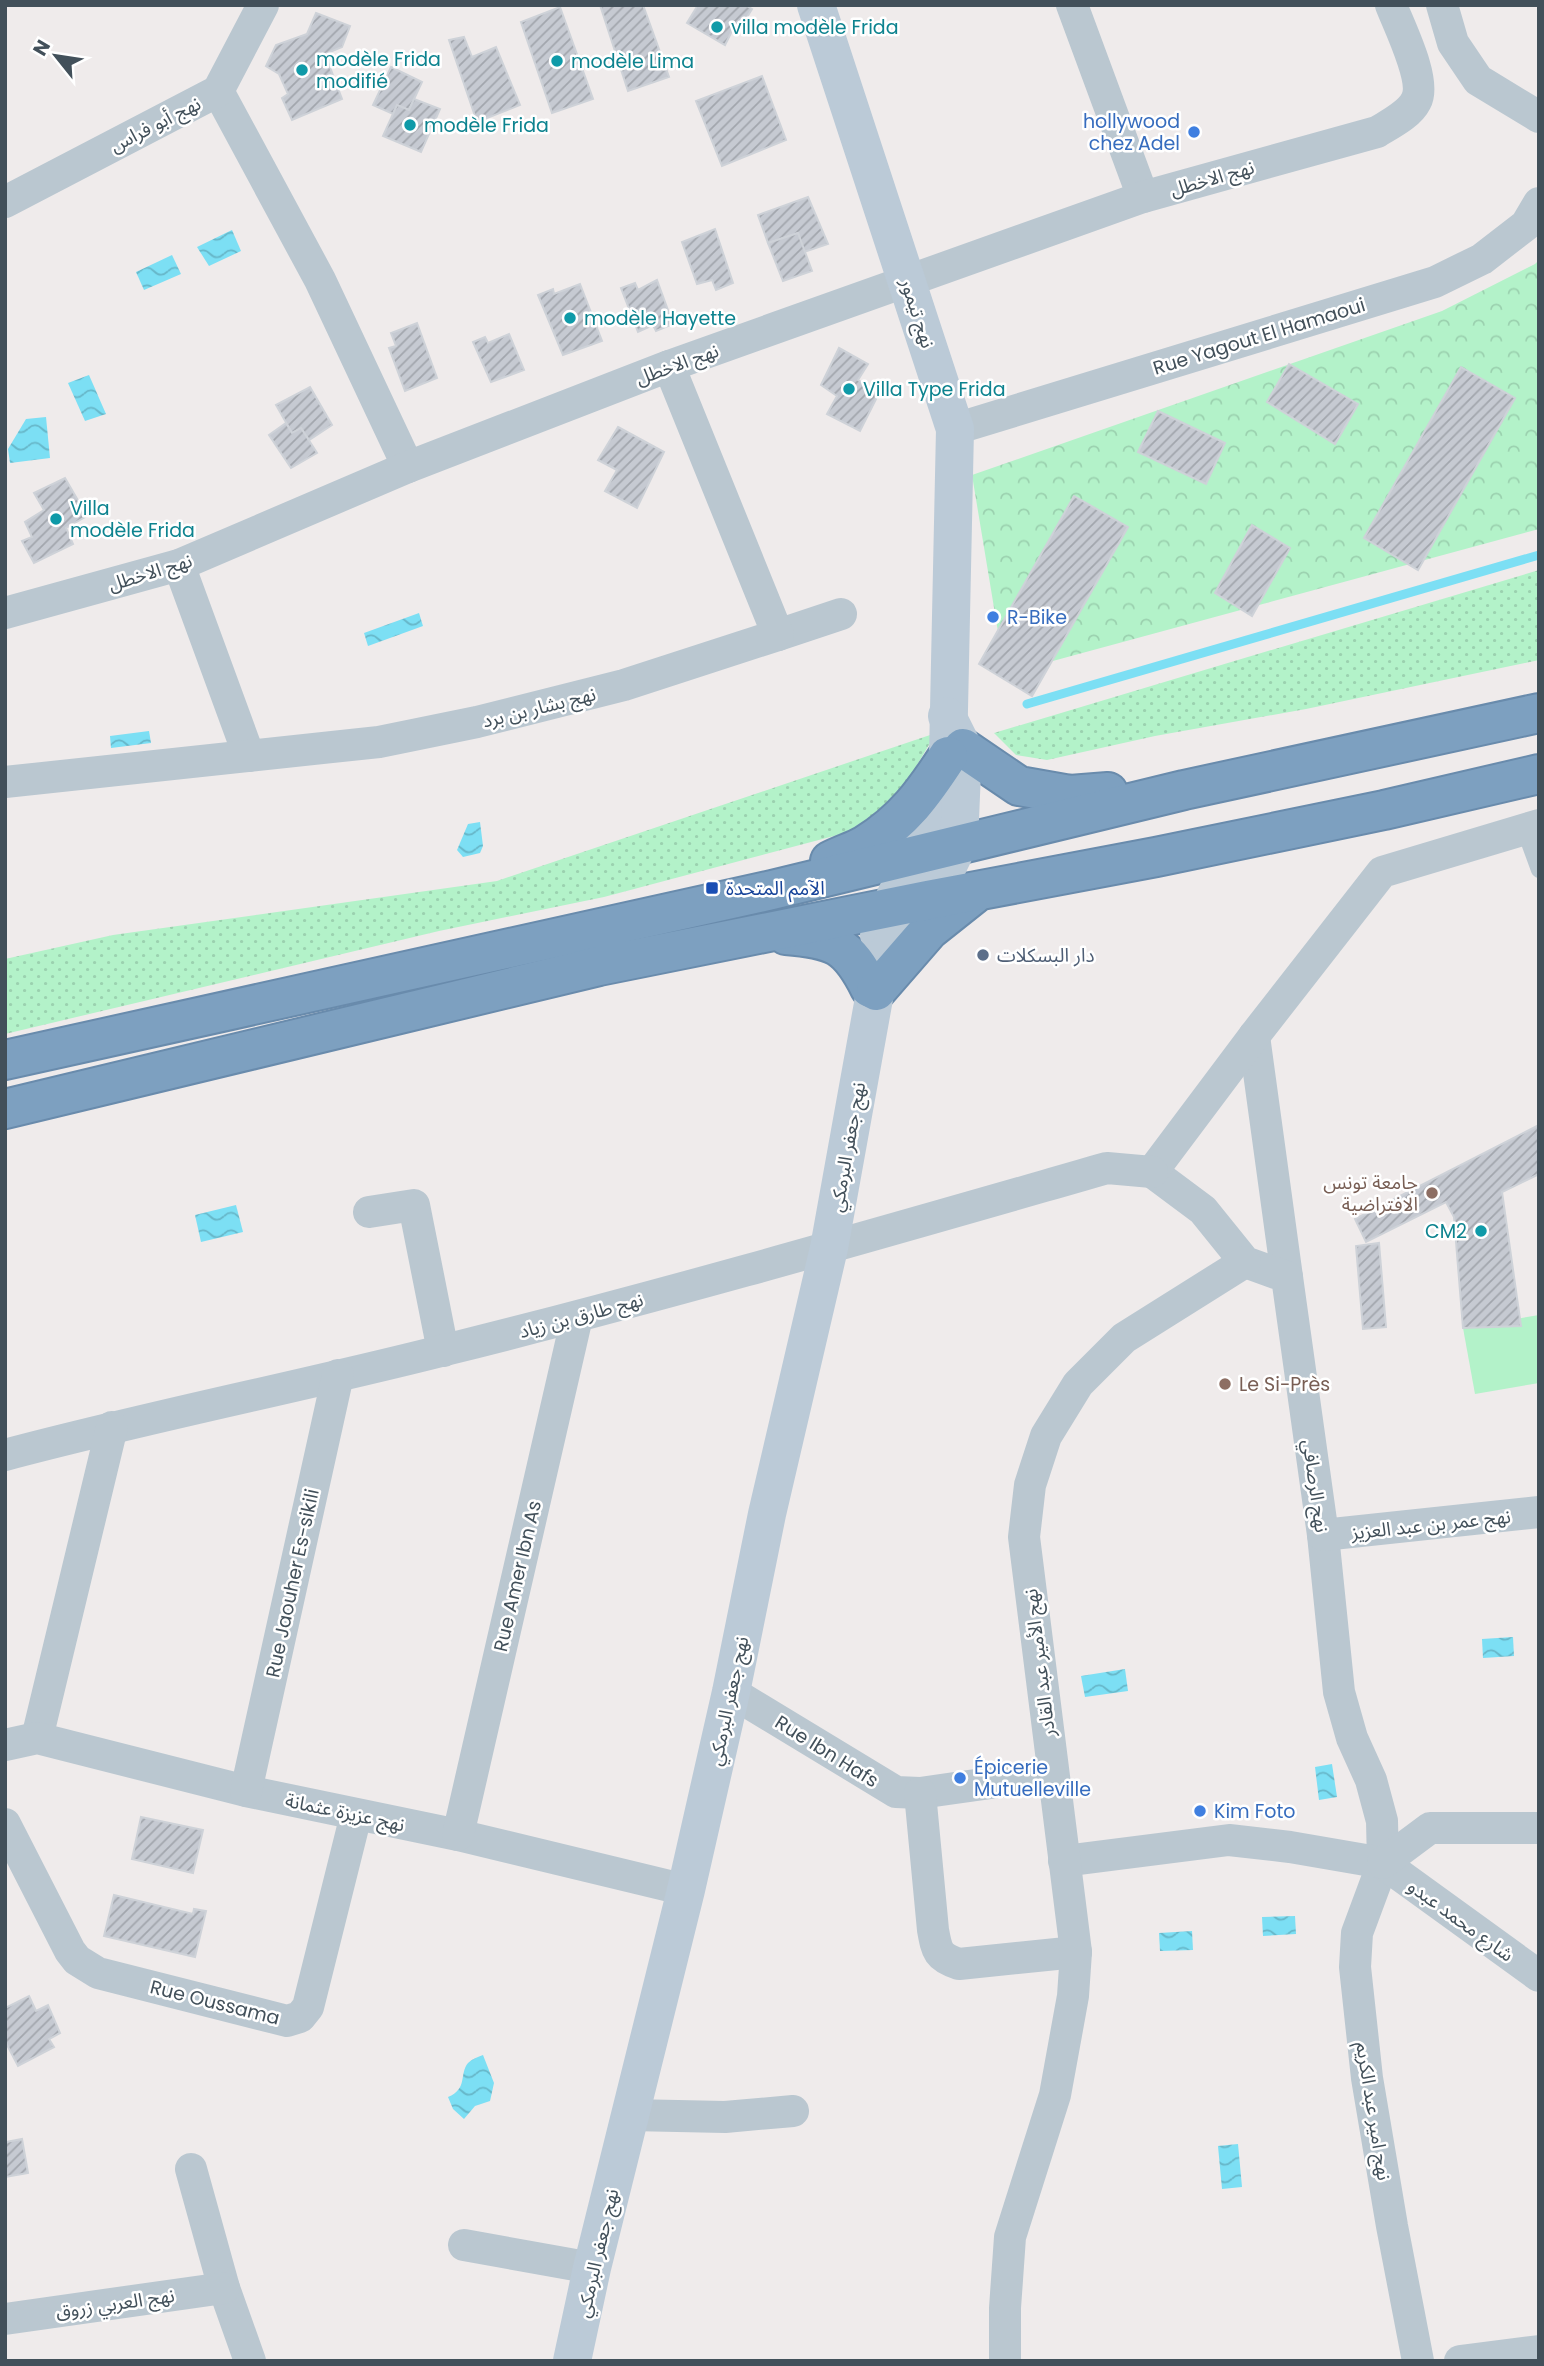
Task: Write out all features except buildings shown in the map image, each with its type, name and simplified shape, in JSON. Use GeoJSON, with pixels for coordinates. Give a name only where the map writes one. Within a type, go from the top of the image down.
{"type":"FeatureCollection","features":[{"type":"Feature","properties":{"kind":"highway"},"geometry":{"type":"LineString","coordinates":[[5,1109],[599,966],[763,933],[1184,790],[1539,713]]}},
{"type":"Feature","properties":{"kind":"highway"},"geometry":{"type":"LineString","coordinates":[[772,890],[866,845],[902,818],[923,795],[953,740],[1003,777],[1033,790],[1070,795],[1184,790]]}},
{"type":"Feature","properties":{"kind":"highway"},"geometry":{"type":"LineString","coordinates":[[599,966],[706,933],[880,897],[967,860],[1250,788],[1304,765]]}},
{"type":"Feature","properties":{"kind":"highway"},"geometry":{"type":"LineString","coordinates":[[5,1060],[772,890],[922,878],[979,891],[1384,810],[1539,774]]}},
{"type":"Feature","properties":{"kind":"highway"},"geometry":{"type":"LineString","coordinates":[[763,933],[812,937],[842,948],[855,961],[873,990],[929,930],[979,891]]}},
{"type":"Feature","properties":{"kind":"street","name":"نهج أبو فراس"},"geometry":{"type":"LineString","coordinates":[[5,202],[218,91],[263,5]]}},
{"type":"Feature","properties":{"kind":"street","name":"نهج تيمور"},"geometry":{"type":"LineString","coordinates":[[816,5],[955,429],[953,740],[922,878]]}},
{"type":"Feature","properties":{"kind":"street"},"geometry":{"type":"LineString","coordinates":[[1072,5],[1143,197]]}},
{"type":"Feature","properties":{"kind":"street","name":"نهج الاخطل"},"geometry":{"type":"LineString","coordinates":[[5,613],[179,565],[408,467],[669,366],[1143,197],[1377,132],[1400,119],[1416,102],[1419,89],[1416,73],[1391,5]]}},
{"type":"Feature","properties":{"kind":"street"},"geometry":{"type":"LineString","coordinates":[[1442,5],[1453,43],[1478,80],[1539,117]]}},
{"type":"Feature","properties":{"kind":"street"},"geometry":{"type":"LineString","coordinates":[[218,91],[320,280],[408,467]]}},
{"type":"Feature","properties":{"kind":"street","name":"Rue Yagout El Hamaoui"},"geometry":{"type":"LineString","coordinates":[[955,429],[1435,282],[1482,259],[1526,225],[1539,203]]}},
{"type":"Feature","properties":{"kind":"street"},"geometry":{"type":"LineString","coordinates":[[669,366],[778,635]]}},
{"type":"Feature","properties":{"kind":"street"},"geometry":{"type":"LineString","coordinates":[[179,565],[248,756]]}},
{"type":"Feature","properties":{"kind":"street","name":"نهج بشار بن برد"},"geometry":{"type":"LineString","coordinates":[[5,782],[379,741],[477,722],[624,685],[841,614]]}},
{"type":"Feature","properties":{"kind":"street"},"geometry":{"type":"LineString","coordinates":[[1287,1278],[1245,1262],[1203,1210],[1152,1172],[1382,872],[1532,827]]}},
{"type":"Feature","properties":{"kind":"street","name":"نهج جعفر البرمكي"},"geometry":{"type":"LineString","coordinates":[[572,2361],[592,2268],[686,1890],[731,1692],[767,1514],[829,1248],[867,1038],[880,930],[922,878]]}},
{"type":"Feature","properties":{"kind":"street","name":"نهج الرصافي"},"geometry":{"type":"LineString","coordinates":[[1254,1036],[1323,1535],[1339,1692],[1352,1738],[1371,1780],[1382,1821],[1383,1864]]}},
{"type":"Feature","properties":{"kind":"street","name":"نهج طارق بن زياد"},"geometry":{"type":"LineString","coordinates":[[5,1455],[112,1427],[443,1351],[577,1317],[1107,1168],[1152,1172]]}},
{"type":"Feature","properties":{"kind":"street"},"geometry":{"type":"LineString","coordinates":[[369,1212],[414,1205],[443,1351]]}},
{"type":"Feature","properties":{"kind":"street","name":"نهج الأمير عبد القادر"},"geometry":{"type":"LineString","coordinates":[[1005,2361],[1005,2295],[1010,2237],[1055,2095],[1073,1996],[1076,1952],[1024,1537],[1030,1485],[1046,1436],[1078,1384],[1124,1338],[1245,1262]]}},
{"type":"Feature","properties":{"kind":"street","name":"Rue Amer Ibn As"},"geometry":{"type":"LineString","coordinates":[[458,1835],[577,1317]]}},
{"type":"Feature","properties":{"kind":"street","name":"Rue Jaouher Es-sikili"},"geometry":{"type":"LineString","coordinates":[[246,1791],[338,1375]]}},
{"type":"Feature","properties":{"kind":"street"},"geometry":{"type":"LineString","coordinates":[[37,1738],[112,1427]]}},
{"type":"Feature","properties":{"kind":"street","name":"نهج عمر بن عبد العزيز"},"geometry":{"type":"LineString","coordinates":[[1323,1535],[1539,1512]]}},
{"type":"Feature","properties":{"kind":"street","name":"Rue Ibn Hafs"},"geometry":{"type":"LineString","coordinates":[[731,1692],[896,1792],[920,1793],[1053,1774]]}},
{"type":"Feature","properties":{"kind":"street","name":"نهج عزيزة عثمانة"},"geometry":{"type":"LineString","coordinates":[[5,1745],[37,1738],[246,1791],[458,1835],[686,1890]]}},
{"type":"Feature","properties":{"kind":"street"},"geometry":{"type":"LineString","coordinates":[[920,1793],[933,1930],[936,1947],[944,1959],[959,1964],[1076,1952]]}},
{"type":"Feature","properties":{"kind":"street","name":"Rue Oussama"},"geometry":{"type":"LineString","coordinates":[[5,1824],[77,1960],[97,1973],[287,2021],[300,2017],[308,2007],[356,1815]]}},
{"type":"Feature","properties":{"kind":"street"},"geometry":{"type":"LineString","coordinates":[[1064,1861],[1229,1840],[1290,1847],[1383,1864],[1430,1828],[1539,1828]]}},
{"type":"Feature","properties":{"kind":"street","name":"شارع محمد عبدو"},"geometry":{"type":"LineString","coordinates":[[1383,1864],[1539,1976]]}},
{"type":"Feature","properties":{"kind":"street","name":"نهج امير عبد الكريم"},"geometry":{"type":"LineString","coordinates":[[1383,1864],[1357,1933],[1355,1967],[1367,2078],[1418,2361]]}},
{"type":"Feature","properties":{"kind":"street"},"geometry":{"type":"LineString","coordinates":[[630,2115],[725,2118],[793,2112]]}},
{"type":"Feature","properties":{"kind":"street"},"geometry":{"type":"LineString","coordinates":[[191,2169],[224,2288],[250,2361]]}},
{"type":"Feature","properties":{"kind":"street"},"geometry":{"type":"LineString","coordinates":[[464,2245],[592,2268]]}},
{"type":"Feature","properties":{"kind":"street","name":"نهج العربي زروق"},"geometry":{"type":"LineString","coordinates":[[5,2319],[224,2288]]}},
{"type":"Feature","properties":{"kind":"street"},"geometry":{"type":"LineString","coordinates":[[1460,2361],[1539,2351]]}},
{"type":"Feature","properties":{"kind":"lane"},"geometry":{"type":"LineString","coordinates":[[1532,827],[1539,870]]}},
{"type":"Feature","properties":{"kind":"green space"},"geometry":{"type":"Polygon","coordinates":[[[1539,260],[1539,529],[1005,674],[972,475],[1442,311],[1539,260]]]}},
{"type":"Feature","properties":{"kind":"green space"},"geometry":{"type":"Polygon","coordinates":[[[1539,570],[1539,660],[1047,760],[1016,755],[994,733],[1539,570]]]}},
{"type":"Feature","properties":{"kind":"green space"},"geometry":{"type":"Polygon","coordinates":[[[936,733],[895,802],[868,827],[604,897],[439,931],[5,1034],[5,959],[113,935],[497,881],[936,733]]]}},
{"type":"Feature","properties":{"kind":"green space"},"geometry":{"type":"Polygon","coordinates":[[[1539,1315],[1539,1383],[1475,1394],[1463,1328],[1539,1315]]]}},
{"type":"Feature","properties":{"kind":"water"},"geometry":{"type":"Polygon","coordinates":[[[232,230],[241,251],[209,266],[197,247],[232,230]]]}},
{"type":"Feature","properties":{"kind":"water"},"geometry":{"type":"Polygon","coordinates":[[[172,255],[181,274],[144,290],[136,272],[172,255]]]}},
{"type":"Feature","properties":{"kind":"water"},"geometry":{"type":"Polygon","coordinates":[[[89,375],[106,414],[85,421],[68,383],[89,375]]]}},
{"type":"Feature","properties":{"kind":"water"},"geometry":{"type":"Polygon","coordinates":[[[46,417],[50,458],[10,463],[8,449],[26,419],[46,417]]]}},
{"type":"Feature","properties":{"kind":"water"},"geometry":{"type":"Polygon","coordinates":[[[419,613],[423,626],[368,646],[364,633],[419,613]]]}},
{"type":"Feature","properties":{"kind":"water"},"geometry":{"type":"Polygon","coordinates":[[[149,731],[151,743],[111,748],[110,736],[149,731]]]}},
{"type":"Feature","properties":{"kind":"water"},"geometry":{"type":"Polygon","coordinates":[[[480,822],[483,846],[480,853],[463,857],[457,850],[468,824],[480,822]]]}},
{"type":"Feature","properties":{"kind":"water"},"geometry":{"type":"Polygon","coordinates":[[[236,1205],[243,1232],[201,1242],[195,1215],[236,1205]]]}},
{"type":"Feature","properties":{"kind":"water"},"geometry":{"type":"Polygon","coordinates":[[[1513,1637],[1514,1656],[1483,1658],[1482,1639],[1513,1637]]]}},
{"type":"Feature","properties":{"kind":"water"},"geometry":{"type":"Polygon","coordinates":[[[1125,1669],[1128,1691],[1085,1697],[1081,1676],[1125,1669]]]}},
{"type":"Feature","properties":{"kind":"water"},"geometry":{"type":"Polygon","coordinates":[[[1332,1764],[1337,1797],[1319,1800],[1315,1767],[1332,1764]]]}},
{"type":"Feature","properties":{"kind":"water"},"geometry":{"type":"Polygon","coordinates":[[[1295,1916],[1296,1934],[1263,1936],[1262,1917],[1295,1916]]]}},
{"type":"Feature","properties":{"kind":"water"},"geometry":{"type":"Polygon","coordinates":[[[1192,1931],[1193,1950],[1160,1951],[1159,1933],[1192,1931]]]}},
{"type":"Feature","properties":{"kind":"water"},"geometry":{"type":"Polygon","coordinates":[[[483,2055],[494,2083],[490,2101],[475,2106],[464,2119],[453,2109],[448,2097],[461,2086],[468,2063],[483,2055]]]}},
{"type":"Feature","properties":{"kind":"water"},"geometry":{"type":"Polygon","coordinates":[[[1238,2144],[1242,2187],[1222,2189],[1218,2146],[1238,2144]]]}},
{"type":"Feature","properties":{"kind":"waterway"},"geometry":{"type":"LineString","coordinates":[[1027,704],[1539,555]]}},
{"type":"Feature","properties":{"kind":"place","name":"villa modèle Frida"},"geometry":{"type":"Point","coordinates":[717,27]}},
{"type":"Feature","properties":{"kind":"place","name":"modèle Lima"},"geometry":{"type":"Point","coordinates":[557,61]}},
{"type":"Feature","properties":{"kind":"place","name":"modèle Frida modifié"},"geometry":{"type":"Point","coordinates":[302,70]}},
{"type":"Feature","properties":{"kind":"place","name":"modèle Frida"},"geometry":{"type":"Point","coordinates":[410,125]}},
{"type":"Feature","properties":{"kind":"place","name":"hollywood chez Adel"},"geometry":{"type":"Point","coordinates":[1194,132]}},
{"type":"Feature","properties":{"kind":"place","name":"modèle Hayette"},"geometry":{"type":"Point","coordinates":[570,318]}},
{"type":"Feature","properties":{"kind":"place","name":"Villa Type Frida"},"geometry":{"type":"Point","coordinates":[849,389]}},
{"type":"Feature","properties":{"kind":"place","name":"Villa modèle Frida"},"geometry":{"type":"Point","coordinates":[56,519]}},
{"type":"Feature","properties":{"kind":"place","name":"R-Bike"},"geometry":{"type":"Point","coordinates":[993,617]}},
{"type":"Feature","properties":{"kind":"place","name":"الآمم المتحدة"},"geometry":{"type":"Point","coordinates":[712,888]}},
{"type":"Feature","properties":{"kind":"place","name":"دار البسكلات"},"geometry":{"type":"Point","coordinates":[983,955]}},
{"type":"Feature","properties":{"kind":"place","name":"جامعة تونس الافتراضية"},"geometry":{"type":"Point","coordinates":[1432,1193]}},
{"type":"Feature","properties":{"kind":"place","name":"CM2"},"geometry":{"type":"Point","coordinates":[1481,1231]}},
{"type":"Feature","properties":{"kind":"place","name":"Le Si-Près"},"geometry":{"type":"Point","coordinates":[1225,1384]}},
{"type":"Feature","properties":{"kind":"place","name":"Épicerie Mutuelleville"},"geometry":{"type":"Point","coordinates":[960,1778]}},
{"type":"Feature","properties":{"kind":"place","name":"Kim Foto"},"geometry":{"type":"Point","coordinates":[1200,1811]}}]}
